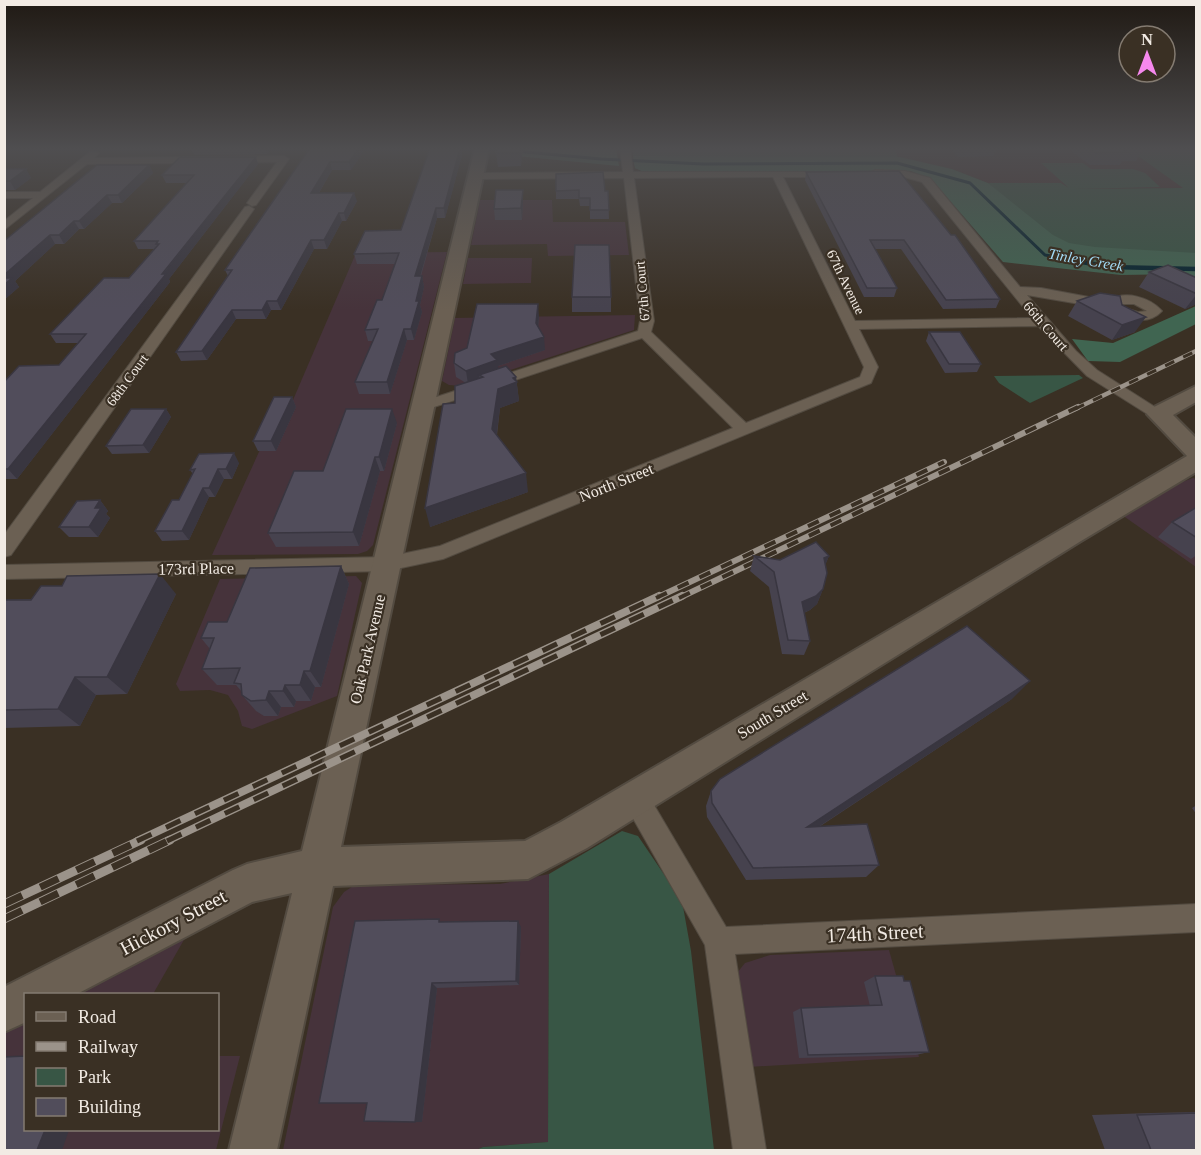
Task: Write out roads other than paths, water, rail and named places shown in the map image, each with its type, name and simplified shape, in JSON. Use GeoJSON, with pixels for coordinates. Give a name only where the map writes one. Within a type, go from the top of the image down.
{"type":"FeatureCollection","features":[{"type":"Feature","properties":{"kind":"street"},"geometry":{"type":"LineString","coordinates":[[4,227],[35,202]]}},
{"type":"Feature","properties":{"kind":"street","name":"68th Court"},"geometry":{"type":"LineString","coordinates":[[4,550],[254,202]]}},
{"type":"Feature","properties":{"kind":"street","name":"Oak Park Avenue"},"geometry":{"type":"LineString","coordinates":[[253,1150],[470,202]]}},
{"type":"Feature","properties":{"kind":"street","name":"67th Court"},"geometry":{"type":"LineString","coordinates":[[632,202],[647,321],[644,333],[743,429]]}},
{"type":"Feature","properties":{"kind":"street","name":"67th Avenue"},"geometry":{"type":"LineString","coordinates":[[790,202],[871,368],[866,380],[842,390]]}},
{"type":"Feature","properties":{"kind":"street","name":"66th Court"},"geometry":{"type":"LineString","coordinates":[[944,202],[1042,322],[1092,374],[1158,414],[1197,451]]}},
{"type":"Feature","properties":{"kind":"street"},"geometry":{"type":"LineString","coordinates":[[1017,291],[1041,292],[1115,306]]}},
{"type":"Feature","properties":{"kind":"street"},"geometry":{"type":"LineString","coordinates":[[850,324],[1042,322]]}},
{"type":"Feature","properties":{"kind":"street"},"geometry":{"type":"LineString","coordinates":[[423,406],[644,333]]}},
{"type":"Feature","properties":{"kind":"street","name":"North Street"},"geometry":{"type":"LineString","coordinates":[[387,564],[443,552],[842,390]]}},
{"type":"Feature","properties":{"kind":"street"},"geometry":{"type":"LineString","coordinates":[[1158,414],[1197,393]]}},
{"type":"Feature","properties":{"kind":"street","name":"South Street"},"geometry":{"type":"LineString","coordinates":[[318,867],[528,860],[574,835],[1071,534],[1197,461]]}},
{"type":"Feature","properties":{"kind":"street","name":"173rd Place"},"geometry":{"type":"LineString","coordinates":[[4,572],[387,564]]}},
{"type":"Feature","properties":{"kind":"street"},"geometry":{"type":"LineString","coordinates":[[634,797],[719,941],[748,1150]]}},
{"type":"Feature","properties":{"kind":"street","name":"Hickory Street"},"geometry":{"type":"LineString","coordinates":[[36,993],[247,884],[318,867]]}},
{"type":"Feature","properties":{"kind":"street","name":"174th Street"},"geometry":{"type":"LineString","coordinates":[[719,941],[1197,918]]}},
{"type":"Feature","properties":{"kind":"street"},"geometry":{"type":"LineString","coordinates":[[4,1010],[24,1000]]}},
{"type":"Feature","properties":{"kind":"waterway","name":"Tinley Creek"},"geometry":{"type":"LineString","coordinates":[[990,202],[1045,255],[1084,262]]}},
{"type":"Feature","properties":{"kind":"waterway","name":"Tinley Creek"},"geometry":{"type":"LineString","coordinates":[[1076,261],[1111,267],[1196,269]]}},
{"type":"Feature","properties":{"kind":"railway"},"geometry":{"type":"LineString","coordinates":[[1075,409],[1196,351]]}},
{"type":"Feature","properties":{"kind":"railway"},"geometry":{"type":"LineString","coordinates":[[679,598],[1078,407]]}},
{"type":"Feature","properties":{"kind":"railway"},"geometry":{"type":"LineString","coordinates":[[656,598],[944,462]]}},
{"type":"Feature","properties":{"kind":"railway"},"geometry":{"type":"LineString","coordinates":[[137,841],[659,596]]}},
{"type":"Feature","properties":{"kind":"railway"},"geometry":{"type":"LineString","coordinates":[[167,841],[682,596]]}},
{"type":"Feature","properties":{"kind":"railway"},"geometry":{"type":"LineString","coordinates":[[4,904],[141,840]]}},
{"type":"Feature","properties":{"kind":"railway"},"geometry":{"type":"LineString","coordinates":[[4,919],[170,840]]}}]}
